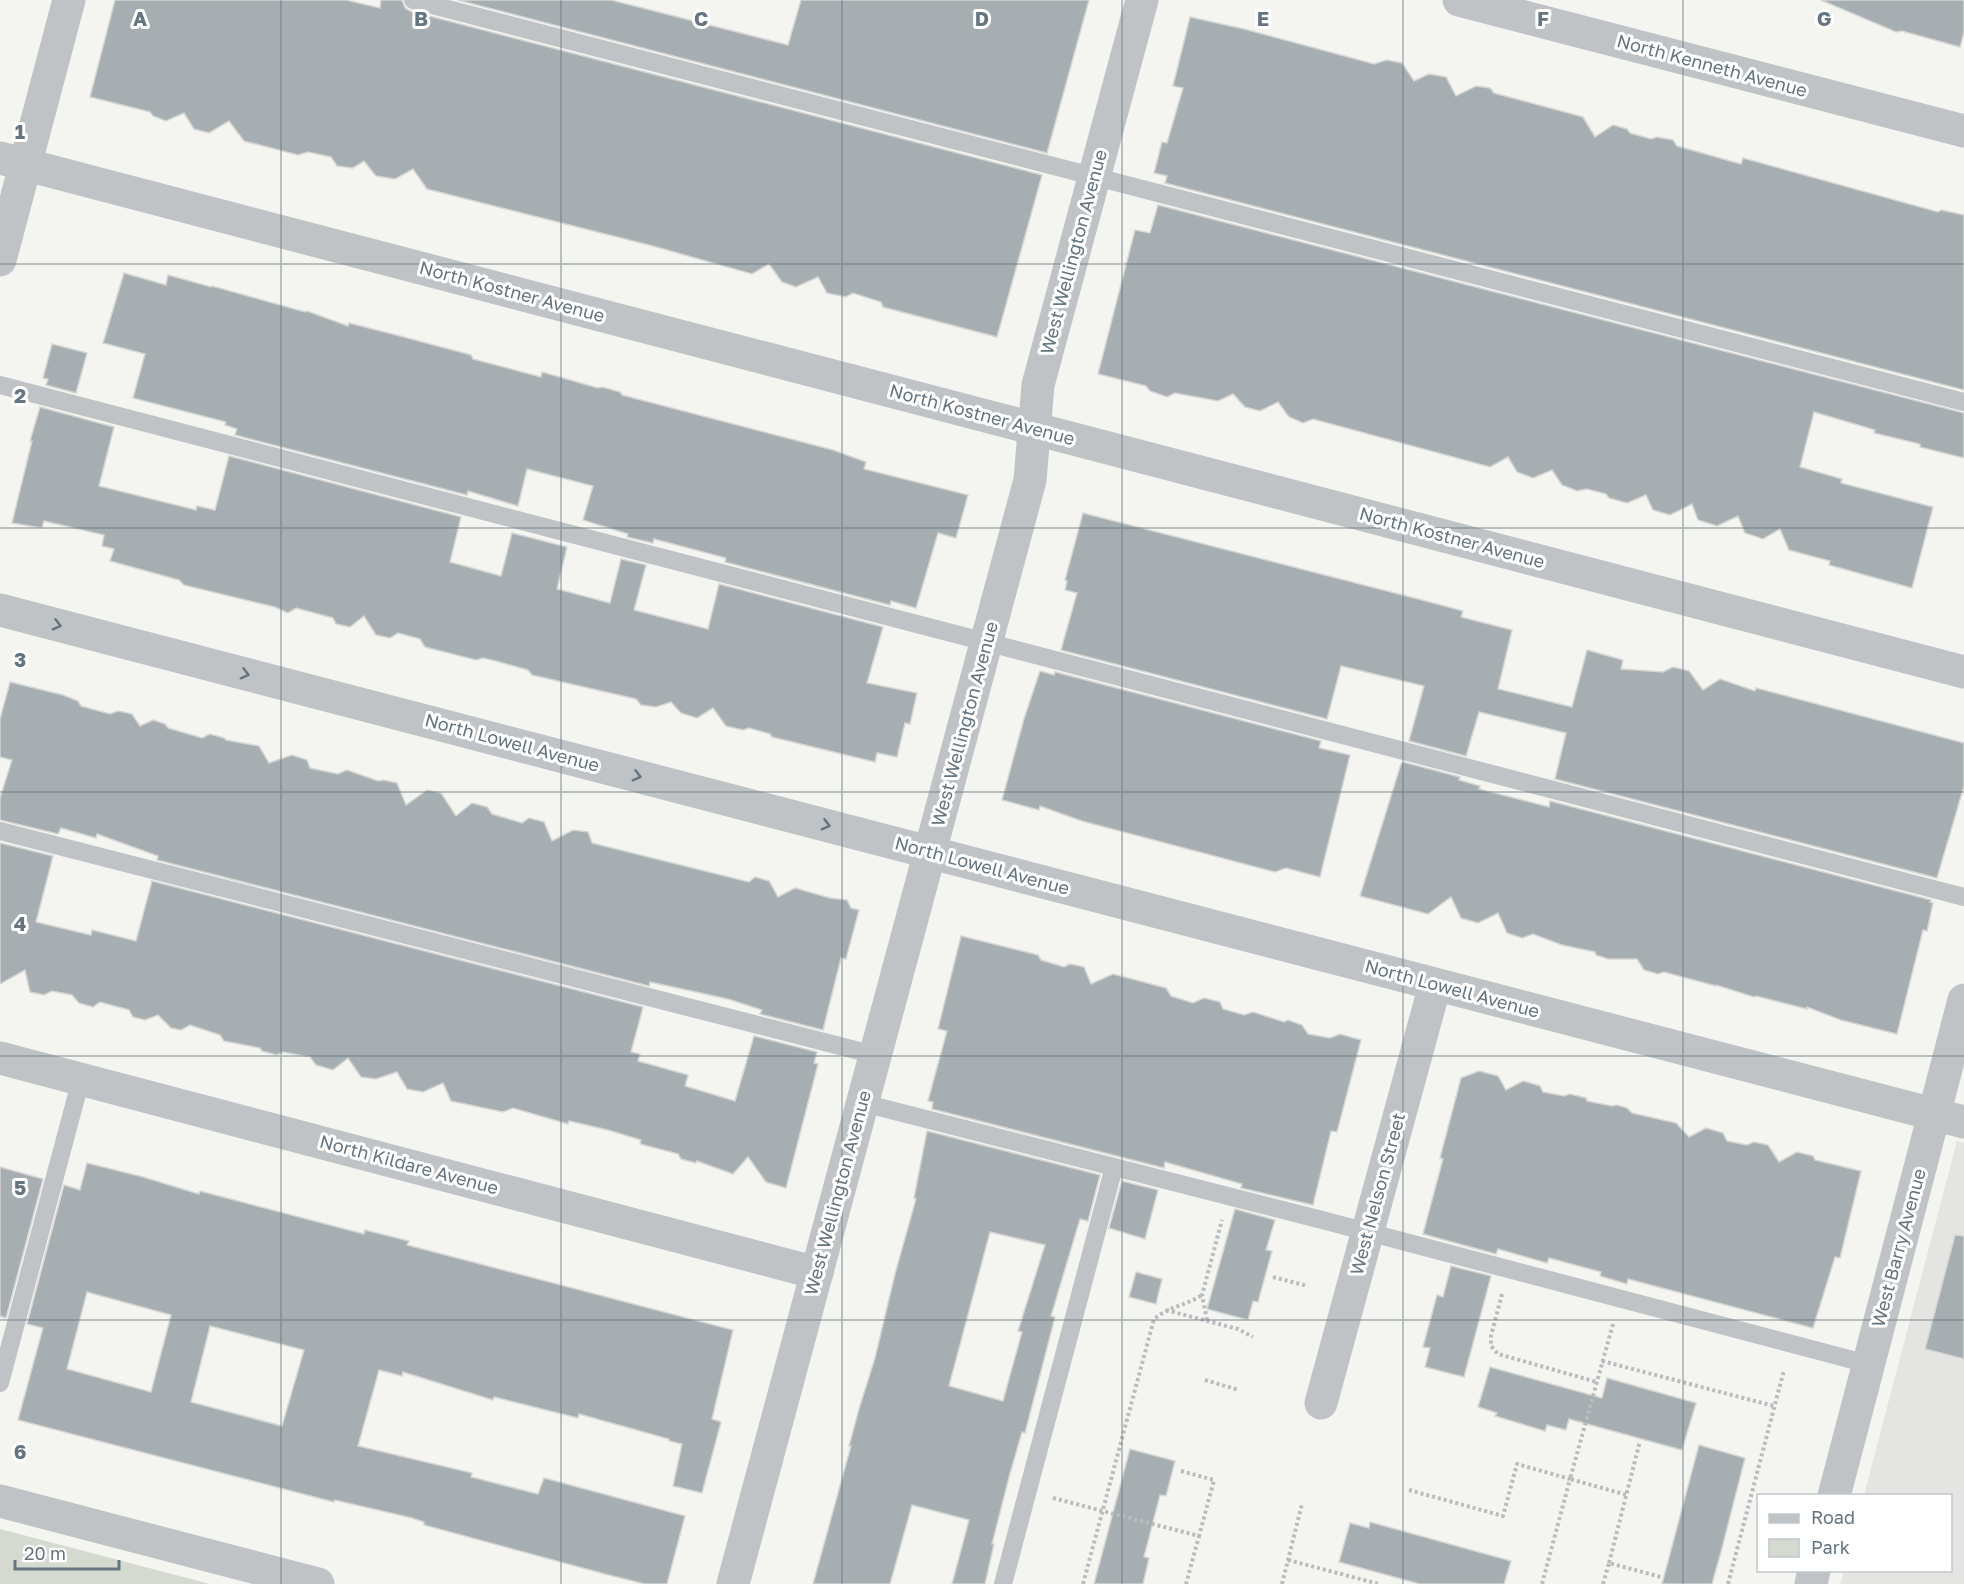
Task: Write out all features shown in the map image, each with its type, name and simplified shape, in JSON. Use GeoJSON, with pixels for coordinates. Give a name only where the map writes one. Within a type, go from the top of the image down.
{"type":"FeatureCollection","features":[{"type":"Feature","properties":{"kind":"street"},"geometry":{"type":"LineString","coordinates":[[0,260],[13,162],[69,0]]}},
{"type":"Feature","properties":{"kind":"street","name":"West Wellington Avenue"},"geometry":{"type":"LineString","coordinates":[[734,1584],[1030,480],[1038,385],[1142,0]]}},
{"type":"Feature","properties":{"kind":"street","name":"North Kenneth Avenue"},"geometry":{"type":"LineString","coordinates":[[1459,0],[1964,131]]}},
{"type":"Feature","properties":{"kind":"street","name":"North Kostner Avenue"},"geometry":{"type":"LineString","coordinates":[[13,162],[1964,672]]}},
{"type":"Feature","properties":{"kind":"street","name":"North Lowell Avenue"},"geometry":{"type":"LineString","coordinates":[[0,610],[1949,1118]]}},
{"type":"Feature","properties":{"kind":"street","name":"West Nelson Street"},"geometry":{"type":"LineString","coordinates":[[1321,1403],[1435,985]]}},
{"type":"Feature","properties":{"kind":"street","name":"West Barry Avenue"},"geometry":{"type":"LineString","coordinates":[[1835,1494],[1868,1364],[1949,1118],[1964,1000]]}},
{"type":"Feature","properties":{"kind":"street","name":"North Kildare Avenue"},"geometry":{"type":"LineString","coordinates":[[0,1058],[817,1273]]}},
{"type":"Feature","properties":{"kind":"street"},"geometry":{"type":"LineString","coordinates":[[0,1501],[318,1584]]}},
{"type":"Feature","properties":{"kind":"lane"},"geometry":{"type":"LineString","coordinates":[[413,0],[1964,402]]}},
{"type":"Feature","properties":{"kind":"lane"},"geometry":{"type":"LineString","coordinates":[[0,385],[1964,897]]}},
{"type":"Feature","properties":{"kind":"lane"},"geometry":{"type":"LineString","coordinates":[[0,831],[875,1055]]}},
{"type":"Feature","properties":{"kind":"lane"},"geometry":{"type":"LineString","coordinates":[[0,1383],[81,1079]]}},
{"type":"Feature","properties":{"kind":"lane"},"geometry":{"type":"LineString","coordinates":[[863,1103],[1367,1232],[1868,1364]]}},
{"type":"Feature","properties":{"kind":"lane"},"geometry":{"type":"LineString","coordinates":[[1003,1584],[1114,1167]]}},
{"type":"Feature","properties":{"kind":"path"},"geometry":{"type":"LineString","coordinates":[[1207,1320],[1202,1295],[1223,1216]]}},
{"type":"Feature","properties":{"kind":"path"},"geometry":{"type":"LineString","coordinates":[[1509,1269],[1491,1336],[1491,1346],[1498,1354],[1597,1382]]}},
{"type":"Feature","properties":{"kind":"path"},"geometry":{"type":"LineString","coordinates":[[1273,1277],[1308,1286]]}},
{"type":"Feature","properties":{"kind":"path"},"geometry":{"type":"LineString","coordinates":[[1083,1584],[1154,1319],[1165,1310],[1188,1304],[1202,1295]]}},
{"type":"Feature","properties":{"kind":"path"},"geometry":{"type":"LineString","coordinates":[[1165,1310],[1238,1329],[1253,1337]]}},
{"type":"Feature","properties":{"kind":"path"},"geometry":{"type":"LineString","coordinates":[[1542,1584],[1614,1320]]}},
{"type":"Feature","properties":{"kind":"path"},"geometry":{"type":"LineString","coordinates":[[1602,1360],[1774,1406]]}},
{"type":"Feature","properties":{"kind":"path"},"geometry":{"type":"LineString","coordinates":[[1728,1584],[1786,1361]]}},
{"type":"Feature","properties":{"kind":"path"},"geometry":{"type":"LineString","coordinates":[[1205,1380],[1239,1390]]}},
{"type":"Feature","properties":{"kind":"path"},"geometry":{"type":"LineString","coordinates":[[1604,1584],[1640,1441]]}},
{"type":"Feature","properties":{"kind":"path"},"geometry":{"type":"LineString","coordinates":[[1409,1490],[1503,1516],[1517,1464],[1627,1495]]}},
{"type":"Feature","properties":{"kind":"path"},"geometry":{"type":"LineString","coordinates":[[1181,1471],[1214,1480],[1186,1584]]}},
{"type":"Feature","properties":{"kind":"path"},"geometry":{"type":"LineString","coordinates":[[1050,1497],[1199,1536]]}},
{"type":"Feature","properties":{"kind":"path"},"geometry":{"type":"LineString","coordinates":[[1282,1584],[1302,1504]]}},
{"type":"Feature","properties":{"kind":"path"},"geometry":{"type":"LineString","coordinates":[[1288,1560],[1379,1584]]}},
{"type":"Feature","properties":{"kind":"path"},"geometry":{"type":"LineString","coordinates":[[1609,1563],[1661,1577]]}},
{"type":"Feature","properties":{"kind":"shaded area"},"geometry":{"type":"Polygon","coordinates":[[[1957,1141],[1964,1143],[1964,1584],[1840,1584],[1844,1572],[1952,1572],[1952,1494],[1864,1494],[1957,1141]]]}},
{"type":"Feature","properties":{"kind":"green space"},"geometry":{"type":"Polygon","coordinates":[[[0,1529],[210,1584],[0,1584],[0,1529]]]}},
{"type":"Feature","properties":{"kind":"building"},"geometry":{"type":"Polygon","coordinates":[[[115,0],[346,0],[380,8],[381,0],[402,0],[405,8],[410,11],[1042,175],[997,337],[883,307],[881,302],[853,293],[846,297],[827,293],[818,277],[796,287],[782,282],[769,264],[752,274],[653,246],[427,189],[413,169],[395,179],[376,176],[364,161],[353,168],[337,166],[331,157],[308,152],[298,155],[244,141],[229,121],[209,133],[194,129],[184,113],[166,121],[153,116],[150,112],[90,97],[115,0]]]}},
{"type":"Feature","properties":{"kind":"building"},"geometry":{"type":"Polygon","coordinates":[[[458,0],[611,0],[788,45],[801,0],[1089,0],[1047,153],[458,0]]]}},
{"type":"Feature","properties":{"kind":"building"},"geometry":{"type":"Polygon","coordinates":[[[1821,0],[1964,0],[1964,32],[1960,47],[1902,31],[1896,32],[1821,0]]]}},
{"type":"Feature","properties":{"kind":"building"},"geometry":{"type":"Polygon","coordinates":[[[1190,17],[1374,64],[1387,60],[1402,63],[1414,81],[1429,74],[1446,77],[1456,96],[1476,86],[1490,88],[1494,93],[1583,117],[1595,137],[1613,125],[1651,139],[1657,137],[1673,140],[1677,146],[1741,164],[1743,158],[1938,212],[1941,210],[1964,215],[1964,390],[1165,183],[1167,176],[1154,173],[1162,142],[1167,143],[1183,88],[1173,86],[1190,17]]]}},
{"type":"Feature","properties":{"kind":"building"},"geometry":{"type":"Polygon","coordinates":[[[1158,205],[1964,413],[1964,458],[1874,433],[1875,430],[1814,412],[1800,467],[1842,479],[1841,483],[1933,507],[1912,588],[1829,565],[1830,561],[1789,550],[1780,529],[1763,539],[1745,533],[1738,516],[1717,526],[1698,520],[1692,504],[1670,515],[1653,510],[1646,495],[1627,503],[1587,489],[1577,491],[1562,485],[1552,470],[1533,478],[1517,472],[1508,457],[1490,467],[1313,419],[1303,423],[1289,417],[1278,402],[1260,411],[1245,407],[1233,394],[1218,401],[1175,393],[1167,397],[1150,391],[1146,386],[1098,374],[1135,230],[1150,233],[1158,205]]]}},
{"type":"Feature","properties":{"kind":"building"},"geometry":{"type":"Polygon","coordinates":[[[124,273],[166,285],[168,275],[307,311],[348,326],[349,323],[471,355],[473,359],[541,377],[542,372],[833,450],[866,462],[864,469],[968,495],[956,538],[938,533],[916,608],[891,601],[890,605],[725,562],[726,558],[654,539],[653,543],[627,537],[628,534],[583,520],[593,486],[527,469],[518,506],[468,491],[467,495],[235,435],[237,429],[225,425],[226,422],[133,398],[145,354],[103,343],[124,273]]]}},
{"type":"Feature","properties":{"kind":"building"},"geometry":{"type":"Polygon","coordinates":[[[52,344],[87,353],[76,393],[46,385],[48,379],[43,378],[52,344]]]}},
{"type":"Feature","properties":{"kind":"building"},"geometry":{"type":"Polygon","coordinates":[[[40,407],[114,427],[99,486],[196,510],[197,506],[215,510],[229,456],[461,517],[450,562],[501,576],[512,533],[567,547],[557,589],[610,603],[621,559],[646,565],[634,610],[708,629],[719,584],[883,627],[867,683],[917,693],[910,724],[905,723],[897,757],[877,753],[875,762],[772,737],[770,734],[749,728],[743,730],[726,726],[713,708],[697,718],[681,713],[671,702],[656,707],[641,705],[636,699],[532,675],[528,670],[496,661],[483,658],[476,660],[425,647],[420,639],[398,633],[390,638],[376,635],[364,616],[350,627],[336,624],[333,618],[296,608],[288,613],[275,607],[184,585],[179,580],[110,561],[114,549],[102,546],[104,535],[44,521],[42,528],[12,523],[40,407]]]}},
{"type":"Feature","properties":{"kind":"building"},"geometry":{"type":"Polygon","coordinates":[[[1083,513],[1463,611],[1461,617],[1512,630],[1498,689],[1572,707],[1587,650],[1623,660],[1621,669],[1663,672],[1673,667],[1689,671],[1703,690],[1720,679],[1755,691],[1756,688],[1964,743],[1964,786],[1937,878],[1555,779],[1566,733],[1479,712],[1466,756],[1409,741],[1424,686],[1341,666],[1327,719],[1061,650],[1077,593],[1065,590],[1067,581],[1065,580],[1083,513]]]}},
{"type":"Feature","properties":{"kind":"building"},"geometry":{"type":"Polygon","coordinates":[[[1040,671],[1054,675],[1055,672],[1321,741],[1319,748],[1350,755],[1320,877],[1286,868],[1275,872],[1082,821],[1040,806],[1039,810],[1002,800],[1040,671]]]}},
{"type":"Feature","properties":{"kind":"building"},"geometry":{"type":"Polygon","coordinates":[[[10,682],[63,695],[78,701],[81,706],[110,714],[118,711],[132,714],[140,726],[153,720],[165,724],[168,728],[202,738],[210,734],[226,740],[259,746],[269,763],[292,755],[307,760],[310,768],[338,774],[347,770],[378,781],[397,783],[406,805],[427,790],[441,793],[456,816],[472,803],[487,807],[492,814],[522,823],[529,818],[544,822],[552,841],[573,830],[588,832],[592,843],[749,882],[755,877],[769,881],[778,897],[795,888],[830,898],[847,900],[851,908],[859,910],[846,959],[841,958],[823,1030],[760,1014],[762,1010],[728,999],[650,982],[649,986],[157,860],[158,856],[97,834],[96,838],[61,828],[58,834],[0,820],[0,798],[12,760],[0,757],[0,719],[10,682]]]}},
{"type":"Feature","properties":{"kind":"building"},"geometry":{"type":"Polygon","coordinates":[[[1403,762],[1460,777],[1459,780],[1480,786],[1479,789],[1549,807],[1550,801],[1931,900],[1930,902],[1933,903],[1927,931],[1923,930],[1897,1034],[1841,1020],[1807,1007],[1807,1009],[1754,997],[1664,972],[1658,974],[1644,970],[1637,959],[1608,959],[1596,955],[1595,952],[1562,945],[1533,934],[1522,938],[1507,933],[1498,913],[1478,923],[1461,918],[1451,897],[1428,914],[1360,896],[1403,762]]]}},
{"type":"Feature","properties":{"kind":"building"},"geometry":{"type":"Polygon","coordinates":[[[0,843],[53,856],[36,922],[91,935],[92,930],[136,941],[152,881],[643,1007],[631,1052],[640,1054],[638,1061],[688,1075],[685,1086],[735,1101],[754,1036],[817,1052],[814,1063],[818,1064],[786,1188],[766,1182],[748,1157],[733,1174],[697,1161],[696,1163],[681,1159],[678,1154],[640,1144],[641,1140],[608,1130],[569,1121],[568,1124],[513,1108],[503,1112],[451,1101],[443,1083],[423,1092],[407,1089],[397,1072],[376,1079],[361,1077],[348,1058],[333,1070],[316,1065],[310,1057],[283,1052],[277,1055],[262,1051],[260,1048],[224,1041],[220,1035],[190,1025],[181,1030],[171,1028],[158,1015],[145,1020],[133,1017],[129,1010],[100,1002],[93,1007],[79,1003],[72,995],[52,991],[44,995],[30,992],[25,970],[0,984],[0,843]]]}},
{"type":"Feature","properties":{"kind":"building"},"geometry":{"type":"Polygon","coordinates":[[[961,936],[1038,955],[1041,960],[1064,967],[1070,964],[1084,967],[1091,984],[1113,974],[1166,988],[1171,996],[1193,1003],[1204,998],[1220,1002],[1223,1009],[1244,1015],[1253,1012],[1284,1022],[1288,1020],[1302,1025],[1308,1034],[1330,1038],[1340,1034],[1361,1040],[1337,1132],[1331,1131],[1313,1205],[1241,1188],[1242,1184],[1165,1162],[1164,1168],[932,1109],[933,1102],[928,1101],[947,1031],[938,1029],[961,936]]]}},
{"type":"Feature","properties":{"kind":"building"},"geometry":{"type":"Polygon","coordinates":[[[1479,1071],[1498,1076],[1506,1090],[1523,1081],[1540,1086],[1543,1092],[1564,1096],[1570,1094],[1586,1098],[1587,1101],[1617,1105],[1627,1108],[1632,1113],[1676,1123],[1689,1137],[1706,1128],[1723,1133],[1727,1141],[1747,1145],[1754,1142],[1768,1145],[1779,1162],[1797,1152],[1813,1156],[1815,1160],[1861,1171],[1840,1258],[1835,1257],[1813,1328],[1628,1279],[1627,1284],[1600,1276],[1601,1272],[1549,1258],[1547,1263],[1498,1249],[1496,1254],[1423,1234],[1461,1078],[1479,1071]]]}},
{"type":"Feature","properties":{"kind":"building"},"geometry":{"type":"Polygon","coordinates":[[[927,1131],[1100,1175],[1088,1221],[1080,1219],[1051,1316],[1055,1317],[1025,1433],[1022,1432],[1009,1477],[992,1544],[994,1544],[985,1584],[952,1584],[969,1520],[912,1505],[890,1584],[813,1584],[859,1409],[875,1358],[916,1199],[914,1198],[927,1131]],[[990,1232],[949,1386],[1003,1401],[1022,1332],[1018,1331],[1045,1245],[990,1232]]]}},
{"type":"Feature","properties":{"kind":"building"},"geometry":{"type":"Polygon","coordinates":[[[87,1163],[199,1194],[200,1191],[364,1234],[365,1230],[409,1241],[407,1245],[733,1330],[712,1419],[721,1422],[702,1493],[673,1486],[682,1444],[579,1414],[578,1418],[494,1397],[493,1400],[403,1372],[402,1376],[379,1370],[358,1446],[472,1473],[471,1477],[538,1494],[544,1478],[685,1516],[667,1584],[645,1584],[605,1574],[424,1525],[424,1522],[412,1518],[335,1500],[334,1502],[18,1420],[43,1328],[27,1324],[64,1185],[80,1190],[87,1163]],[[87,1292],[67,1369],[151,1392],[171,1315],[87,1292]],[[210,1326],[191,1402],[282,1426],[304,1350],[210,1326]]]}},
{"type":"Feature","properties":{"kind":"building"},"geometry":{"type":"Polygon","coordinates":[[[0,1167],[43,1179],[6,1318],[0,1316],[0,1167]]]}},
{"type":"Feature","properties":{"kind":"building"},"geometry":{"type":"Polygon","coordinates":[[[1122,1181],[1158,1190],[1145,1239],[1109,1228],[1122,1181]]]}},
{"type":"Feature","properties":{"kind":"building"},"geometry":{"type":"Polygon","coordinates":[[[1235,1209],[1275,1220],[1266,1250],[1272,1251],[1258,1302],[1253,1301],[1248,1320],[1207,1309],[1235,1209]]]}},
{"type":"Feature","properties":{"kind":"building"},"geometry":{"type":"Polygon","coordinates":[[[1955,1235],[1964,1236],[1964,1359],[1925,1349],[1955,1235]]]}},
{"type":"Feature","properties":{"kind":"building"},"geometry":{"type":"Polygon","coordinates":[[[1451,1266],[1491,1276],[1464,1377],[1425,1367],[1430,1348],[1423,1347],[1437,1295],[1443,1297],[1451,1266]]]}},
{"type":"Feature","properties":{"kind":"building"},"geometry":{"type":"Polygon","coordinates":[[[1136,1272],[1162,1279],[1156,1304],[1129,1297],[1136,1272]]]}},
{"type":"Feature","properties":{"kind":"building"},"geometry":{"type":"Polygon","coordinates":[[[1490,1367],[1602,1398],[1607,1378],[1696,1403],[1682,1450],[1569,1419],[1566,1430],[1547,1425],[1545,1431],[1495,1416],[1497,1413],[1478,1407],[1490,1367]]]}},
{"type":"Feature","properties":{"kind":"building"},"geometry":{"type":"Polygon","coordinates":[[[1699,1445],[1745,1458],[1722,1548],[1712,1584],[1662,1584],[1699,1445]]]}},
{"type":"Feature","properties":{"kind":"building"},"geometry":{"type":"Polygon","coordinates":[[[1130,1449],[1175,1461],[1166,1496],[1160,1495],[1144,1557],[1149,1558],[1143,1584],[1094,1584],[1130,1449]]]}},
{"type":"Feature","properties":{"kind":"building"},"geometry":{"type":"Polygon","coordinates":[[[1370,1522],[1511,1561],[1504,1584],[1420,1584],[1339,1562],[1350,1523],[1369,1528],[1370,1522]]]}}]}
